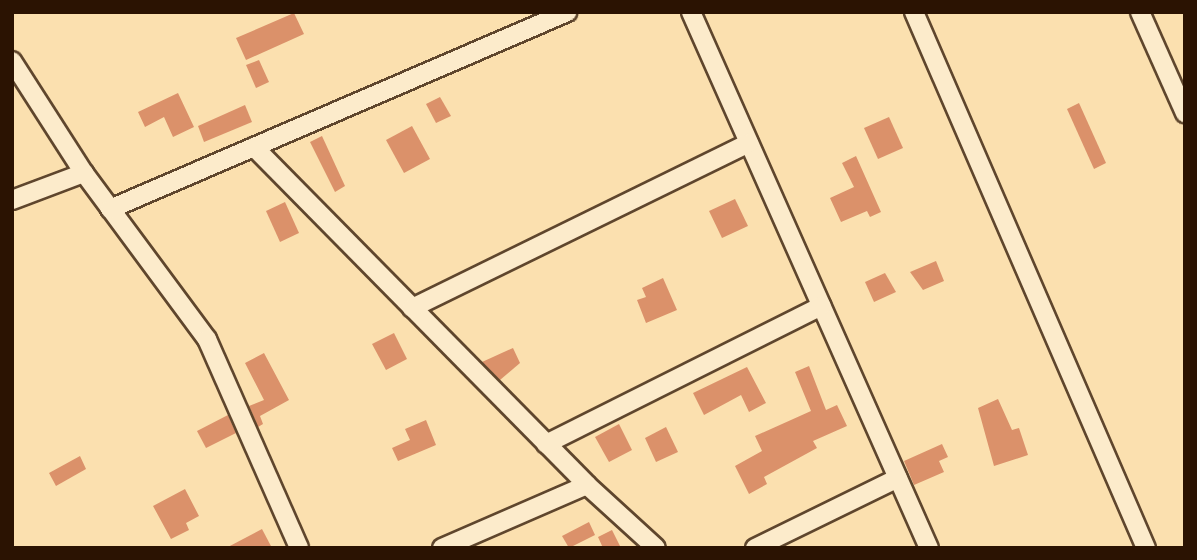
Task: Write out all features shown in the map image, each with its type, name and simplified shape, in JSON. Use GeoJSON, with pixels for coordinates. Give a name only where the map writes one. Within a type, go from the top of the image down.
{"type":"FeatureCollection","features":[{"type":"Feature","properties":{"kind":"street"},"geometry":{"type":"LineString","coordinates":[[110,209],[567,12]]}},
{"type":"Feature","properties":{"kind":"street"},"geometry":{"type":"LineString","coordinates":[[691,12],[929,548]]}},
{"type":"Feature","properties":{"kind":"street"},"geometry":{"type":"LineString","coordinates":[[914,12],[1146,548]]}},
{"type":"Feature","properties":{"kind":"street"},"geometry":{"type":"LineString","coordinates":[[1140,12],[1185,113]]}},
{"type":"Feature","properties":{"kind":"street"},"geometry":{"type":"LineString","coordinates":[[12,61],[83,173],[207,339],[299,548]]}},
{"type":"Feature","properties":{"kind":"street"},"geometry":{"type":"LineString","coordinates":[[412,308],[749,143]]}},
{"type":"Feature","properties":{"kind":"street"},"geometry":{"type":"LineString","coordinates":[[254,147],[587,485],[656,548]]}},
{"type":"Feature","properties":{"kind":"street"},"geometry":{"type":"LineString","coordinates":[[12,200],[83,173]]}},
{"type":"Feature","properties":{"kind":"street"},"geometry":{"type":"LineString","coordinates":[[546,444],[821,306]]}},
{"type":"Feature","properties":{"kind":"street"},"geometry":{"type":"LineString","coordinates":[[755,548],[898,478]]}},
{"type":"Feature","properties":{"kind":"street"},"geometry":{"type":"LineString","coordinates":[[450,546],[587,485]]}},
{"type":"Feature","properties":{"kind":"building"},"geometry":{"type":"Polygon","coordinates":[[[294,13],[304,34],[246,60],[236,38],[294,13]]]}},
{"type":"Feature","properties":{"kind":"building"},"geometry":{"type":"Polygon","coordinates":[[[259,60],[269,82],[256,88],[246,65],[259,60]]]}},
{"type":"Feature","properties":{"kind":"building"},"geometry":{"type":"Polygon","coordinates":[[[178,93],[194,127],[173,137],[164,117],[145,127],[138,112],[178,93]]]}},
{"type":"Feature","properties":{"kind":"building"},"geometry":{"type":"Polygon","coordinates":[[[440,97],[451,116],[436,123],[426,104],[440,97]]]}},
{"type":"Feature","properties":{"kind":"building"},"geometry":{"type":"Polygon","coordinates":[[[1079,103],[1106,163],[1094,169],[1067,109],[1079,103]]]}},
{"type":"Feature","properties":{"kind":"building"},"geometry":{"type":"Polygon","coordinates":[[[245,105],[252,122],[204,142],[198,126],[245,105]]]}},
{"type":"Feature","properties":{"kind":"building"},"geometry":{"type":"Polygon","coordinates":[[[889,117],[903,148],[878,159],[864,128],[889,117]]]}},
{"type":"Feature","properties":{"kind":"building"},"geometry":{"type":"Polygon","coordinates":[[[412,126],[430,159],[404,173],[386,140],[412,126]]]}},
{"type":"Feature","properties":{"kind":"building"},"geometry":{"type":"Polygon","coordinates":[[[322,136],[345,186],[335,192],[310,142],[322,136]]]}},
{"type":"Feature","properties":{"kind":"building"},"geometry":{"type":"Polygon","coordinates":[[[856,156],[881,212],[870,217],[867,211],[841,222],[830,198],[854,187],[842,163],[856,156]]]}},
{"type":"Feature","properties":{"kind":"building"},"geometry":{"type":"Polygon","coordinates":[[[735,199],[748,226],[722,238],[709,211],[735,199]]]}},
{"type":"Feature","properties":{"kind":"building"},"geometry":{"type":"Polygon","coordinates":[[[285,202],[299,233],[280,242],[266,211],[285,202]]]}},
{"type":"Feature","properties":{"kind":"building"},"geometry":{"type":"Polygon","coordinates":[[[936,261],[944,281],[923,290],[910,272],[936,261]]]}},
{"type":"Feature","properties":{"kind":"building"},"geometry":{"type":"Polygon","coordinates":[[[885,273],[896,292],[874,302],[865,282],[885,273]]]}},
{"type":"Feature","properties":{"kind":"building"},"geometry":{"type":"Polygon","coordinates":[[[663,278],[677,310],[646,323],[637,300],[646,297],[642,288],[663,278]]]}},
{"type":"Feature","properties":{"kind":"building"},"geometry":{"type":"Polygon","coordinates":[[[394,333],[407,359],[386,370],[372,344],[394,333]]]}},
{"type":"Feature","properties":{"kind":"building"},"geometry":{"type":"Polygon","coordinates":[[[513,348],[520,363],[500,380],[482,362],[513,348]]]}},
{"type":"Feature","properties":{"kind":"building"},"geometry":{"type":"Polygon","coordinates":[[[264,353],[289,400],[260,416],[263,424],[258,427],[249,406],[264,400],[245,363],[264,353]]]}},
{"type":"Feature","properties":{"kind":"building"},"geometry":{"type":"Polygon","coordinates":[[[809,366],[826,410],[837,405],[847,426],[813,441],[817,448],[764,477],[767,484],[749,494],[735,466],[762,451],[755,436],[811,411],[795,372],[809,366]]]}},
{"type":"Feature","properties":{"kind":"building"},"geometry":{"type":"Polygon","coordinates":[[[747,367],[766,403],[749,412],[741,395],[704,415],[693,393],[747,367]]]}},
{"type":"Feature","properties":{"kind":"building"},"geometry":{"type":"Polygon","coordinates":[[[998,399],[1012,430],[1019,428],[1028,455],[994,466],[978,408],[998,399]]]}},
{"type":"Feature","properties":{"kind":"building"},"geometry":{"type":"Polygon","coordinates":[[[228,415],[236,433],[206,448],[197,431],[228,415]]]}},
{"type":"Feature","properties":{"kind":"building"},"geometry":{"type":"Polygon","coordinates":[[[426,420],[436,445],[398,461],[392,448],[410,440],[405,429],[426,420]]]}},
{"type":"Feature","properties":{"kind":"building"},"geometry":{"type":"Polygon","coordinates":[[[619,424],[632,450],[609,462],[595,437],[619,424]]]}},
{"type":"Feature","properties":{"kind":"building"},"geometry":{"type":"Polygon","coordinates":[[[666,427],[678,452],[656,462],[645,438],[666,427]]]}},
{"type":"Feature","properties":{"kind":"building"},"geometry":{"type":"Polygon","coordinates":[[[942,444],[948,457],[939,461],[944,472],[914,485],[904,461],[942,444]]]}},
{"type":"Feature","properties":{"kind":"building"},"geometry":{"type":"Polygon","coordinates":[[[80,456],[86,469],[56,486],[49,473],[80,456]]]}},
{"type":"Feature","properties":{"kind":"building"},"geometry":{"type":"Polygon","coordinates":[[[185,489],[199,516],[186,523],[189,530],[171,539],[153,506],[185,489]]]}},
{"type":"Feature","properties":{"kind":"building"},"geometry":{"type":"Polygon","coordinates":[[[589,522],[595,535],[569,548],[562,536],[589,522]]]}},
{"type":"Feature","properties":{"kind":"building"},"geometry":{"type":"Polygon","coordinates":[[[262,529],[272,548],[226,548],[262,529]]]}},
{"type":"Feature","properties":{"kind":"building"},"geometry":{"type":"Polygon","coordinates":[[[612,530],[621,548],[603,548],[598,537],[612,530]]]}}]}
